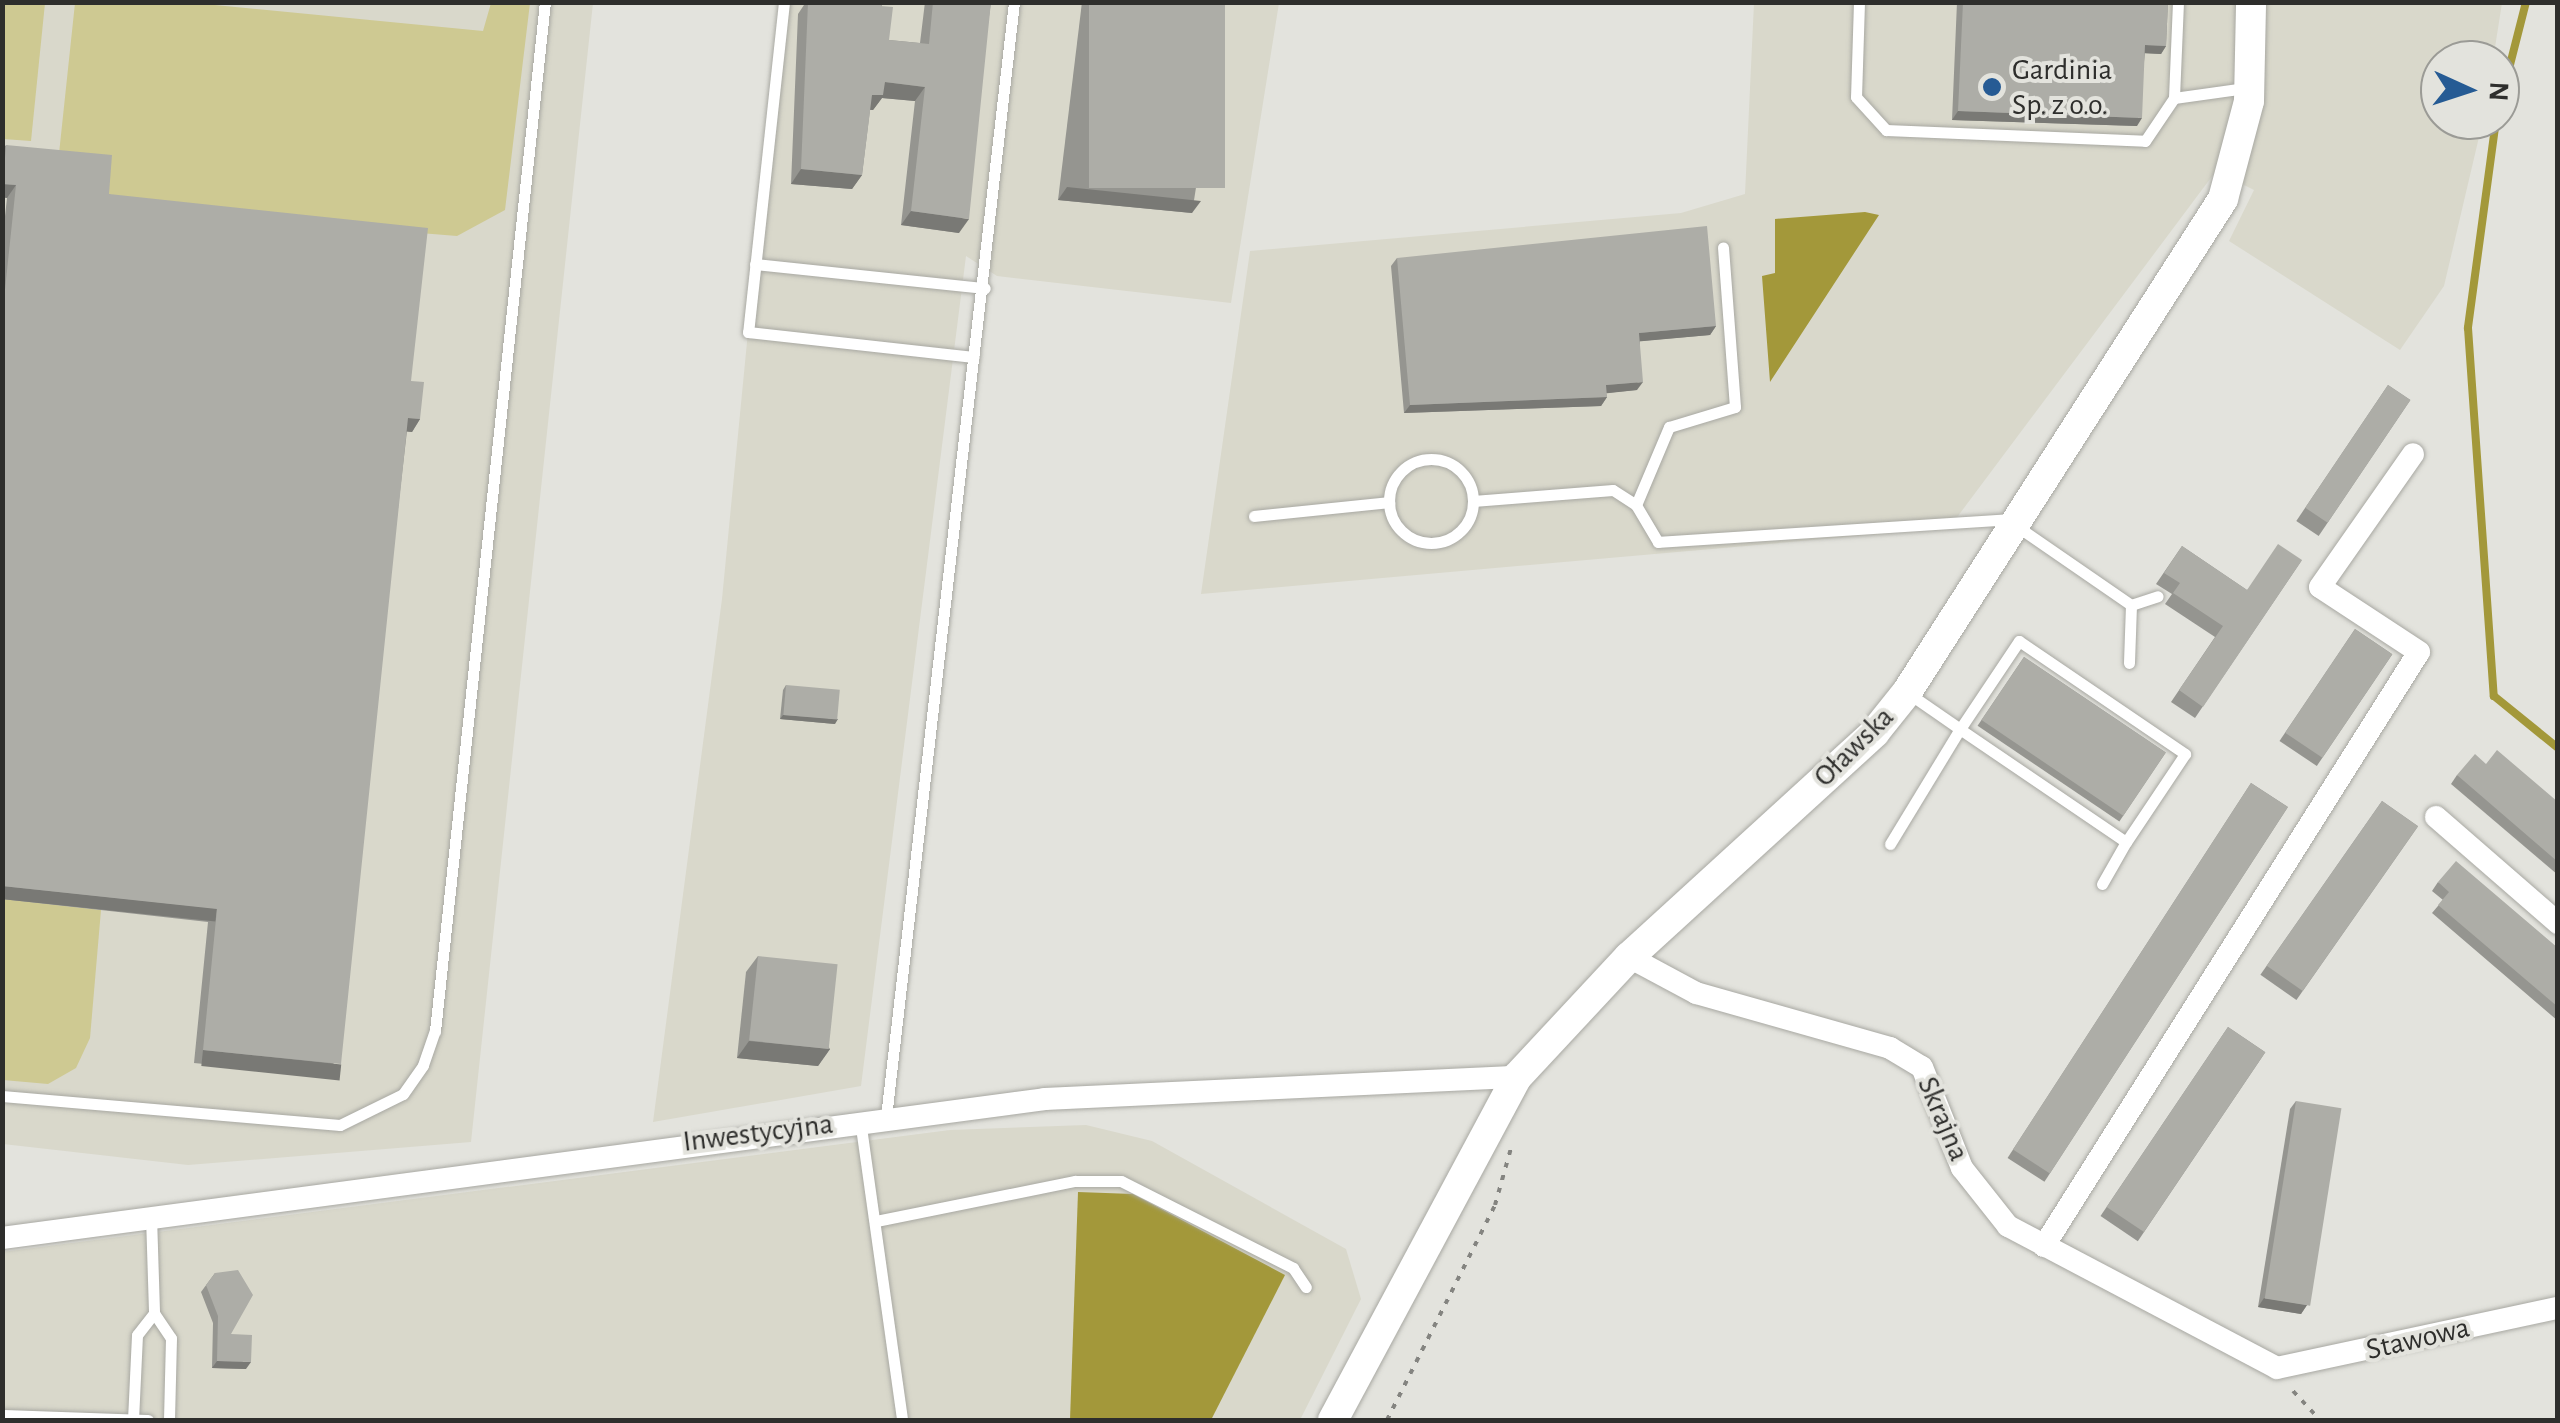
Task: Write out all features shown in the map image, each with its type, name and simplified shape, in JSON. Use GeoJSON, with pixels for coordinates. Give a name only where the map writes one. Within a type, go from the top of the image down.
{"type":"FeatureCollection","features":[{"type":"Feature","properties":{"kind":"street","name":"Oławska"},"geometry":{"type":"LineString","coordinates":[[1333,1420],[1518,1077],[1629,957],[1875,732],[1907,692],[2223,198],[2240,156],[2249,88],[2251,2]]}},
{"type":"Feature","properties":{"kind":"street"},"geometry":{"type":"LineString","coordinates":[[2044,1246],[2419,652],[2320,587],[2413,454]]}},
{"type":"Feature","properties":{"kind":"street"},"geometry":{"type":"LineString","coordinates":[[2436,817],[2558,923]]}},
{"type":"Feature","properties":{"kind":"street","name":"Skrajna"},"geometry":{"type":"LineString","coordinates":[[1629,957],[1696,993],[1890,1048],[1922,1067],[1962,1168],[2008,1226],[2277,1368]]}},
{"type":"Feature","properties":{"kind":"street","name":"Inwestycyjna"},"geometry":{"type":"LineString","coordinates":[[2,1238],[860,1120],[1045,1099],[1518,1077]]}},
{"type":"Feature","properties":{"kind":"street","name":"Stawowa"},"geometry":{"type":"LineString","coordinates":[[2277,1368],[2558,1308]]}},
{"type":"Feature","properties":{"kind":"lane"},"geometry":{"type":"LineString","coordinates":[[2,1096],[340,1125],[403,1094],[423,1064],[435,1030],[545,2]]}},
{"type":"Feature","properties":{"kind":"lane"},"geometry":{"type":"LineString","coordinates":[[784,2],[748,332],[974,356]]}},
{"type":"Feature","properties":{"kind":"lane"},"geometry":{"type":"LineString","coordinates":[[886,1117],[985,288],[1014,2]]}},
{"type":"Feature","properties":{"kind":"lane"},"geometry":{"type":"LineString","coordinates":[[1859,2],[1856,97],[1886,130],[2145,141],[2174,98],[2178,2]]}},
{"type":"Feature","properties":{"kind":"lane"},"geometry":{"type":"LineString","coordinates":[[2174,98],[2249,88]]}},
{"type":"Feature","properties":{"kind":"lane"},"geometry":{"type":"LineString","coordinates":[[1636,505],[1670,427],[1725,418],[1735,407],[1724,247]]}},
{"type":"Feature","properties":{"kind":"lane"},"geometry":{"type":"LineString","coordinates":[[755,264],[985,288]]}},
{"type":"Feature","properties":{"kind":"lane"},"geometry":{"type":"LineString","coordinates":[[1430,459],[1456,467],[1473,502],[1463,528],[1438,542],[1410,538],[1389,502],[1406,467],[1430,459]]}},
{"type":"Feature","properties":{"kind":"lane"},"geometry":{"type":"LineString","coordinates":[[1473,502],[1613,490],[1636,505],[1658,542],[2016,521],[2131,604]]}},
{"type":"Feature","properties":{"kind":"lane"},"geometry":{"type":"LineString","coordinates":[[1254,516],[1389,502]]}},
{"type":"Feature","properties":{"kind":"lane"},"geometry":{"type":"LineString","coordinates":[[2131,604],[2158,596]]}},
{"type":"Feature","properties":{"kind":"lane"},"geometry":{"type":"LineString","coordinates":[[2129,663],[2131,604]]}},
{"type":"Feature","properties":{"kind":"lane"},"geometry":{"type":"LineString","coordinates":[[1890,844],[2019,641],[2185,754],[2102,884]]}},
{"type":"Feature","properties":{"kind":"lane"},"geometry":{"type":"LineString","coordinates":[[1907,692],[2126,842]]}},
{"type":"Feature","properties":{"kind":"lane"},"geometry":{"type":"LineString","coordinates":[[860,1120],[902,1420]]}},
{"type":"Feature","properties":{"kind":"lane"},"geometry":{"type":"LineString","coordinates":[[876,1222],[1075,1182],[1121,1182],[1293,1268],[1306,1287]]}},
{"type":"Feature","properties":{"kind":"lane"},"geometry":{"type":"LineString","coordinates":[[151,1216],[154,1313],[171,1338],[168,1420]]}},
{"type":"Feature","properties":{"kind":"lane"},"geometry":{"type":"LineString","coordinates":[[134,1420],[137,1335],[154,1313]]}},
{"type":"Feature","properties":{"kind":"lane"},"geometry":{"type":"LineString","coordinates":[[2,1415],[148,1420]]}},
{"type":"Feature","properties":{"kind":"path"},"geometry":{"type":"LineString","coordinates":[[1386,1420],[1494,1205],[1512,1137]]}},
{"type":"Feature","properties":{"kind":"path"},"geometry":{"type":"LineString","coordinates":[[2277,1368],[2320,1420]]}},
{"type":"Feature","properties":{"kind":"shaded area"},"geometry":{"type":"Polygon","coordinates":[[[2,3],[45,3],[31,141],[3,139],[2,3]]]}},
{"type":"Feature","properties":{"kind":"shaded area"},"geometry":{"type":"Polygon","coordinates":[[[3,3],[593,3],[471,1142],[188,1165],[3,1144],[3,3]]]}},
{"type":"Feature","properties":{"kind":"shaded area"},"geometry":{"type":"Polygon","coordinates":[[[75,3],[194,3],[483,31],[491,3],[530,3],[505,210],[457,236],[100,207],[58,163],[75,3]]]}},
{"type":"Feature","properties":{"kind":"shaded area"},"geometry":{"type":"Polygon","coordinates":[[[780,3],[1279,3],[1231,303],[997,276],[966,256],[861,1086],[653,1122],[722,599],[780,3]]]}},
{"type":"Feature","properties":{"kind":"shaded area"},"geometry":{"type":"Polygon","coordinates":[[[1754,3],[2502,3],[2496,40],[2420,40],[2420,140],[2478,140],[2444,286],[2400,350],[2229,241],[2254,190],[2216,171],[1949,528],[1201,594],[1250,251],[1681,213],[1745,194],[1754,3]]]}},
{"type":"Feature","properties":{"kind":"shaded area"},"geometry":{"type":"Polygon","coordinates":[[[1865,212],[1879,215],[1770,382],[1762,276],[1775,273],[1775,219],[1865,212]]]}},
{"type":"Feature","properties":{"kind":"shaded area"},"geometry":{"type":"Polygon","coordinates":[[[3,899],[101,910],[90,1038],[76,1068],[48,1084],[3,1080],[3,899]]]}},
{"type":"Feature","properties":{"kind":"shaded area"},"geometry":{"type":"Polygon","coordinates":[[[1086,1125],[1152,1141],[1346,1249],[1361,1299],[1300,1420],[3,1420],[2,1252],[950,1130],[1086,1125]]]}},
{"type":"Feature","properties":{"kind":"shaded area"},"geometry":{"type":"Polygon","coordinates":[[[1078,1192],[1133,1194],[1285,1275],[1211,1420],[1070,1420],[1078,1192]]]}},
{"type":"Feature","properties":{"kind":"building"},"geometry":{"type":"Polygon","coordinates":[[[808,2],[881,2],[881,6],[893,7],[889,40],[929,44],[933,2],[991,2],[969,219],[911,211],[925,87],[885,82],[883,95],[872,95],[862,175],[801,169],[808,2]]]}},
{"type":"Feature","properties":{"kind":"building"},"geometry":{"type":"Polygon","coordinates":[[[1089,2],[1225,2],[1225,188],[1089,188],[1089,2]]]}},
{"type":"Feature","properties":{"kind":"building","name":"Gardinia Sp. z o.o."},"geometry":{"type":"Polygon","coordinates":[[[1963,2],[2168,2],[2166,46],[2145,45],[2142,118],[1958,111],[1963,2]]]}},
{"type":"Feature","properties":{"kind":"building"},"geometry":{"type":"Polygon","coordinates":[[[6,145],[112,155],[109,194],[428,228],[411,381],[424,382],[420,419],[408,418],[341,1064],[203,1050],[217,909],[2,886],[2,318],[16,185],[3,184],[6,145]]]}},
{"type":"Feature","properties":{"kind":"building"},"geometry":{"type":"Polygon","coordinates":[[[1707,226],[1716,326],[1639,333],[1643,382],[1606,385],[1607,397],[1410,405],[1397,258],[1707,226]]]}},
{"type":"Feature","properties":{"kind":"building"},"geometry":{"type":"Polygon","coordinates":[[[2388,385],[2410,400],[2328,523],[2305,508],[2388,385]]]}},
{"type":"Feature","properties":{"kind":"building"},"geometry":{"type":"Polygon","coordinates":[[[2278,544],[2302,560],[2203,707],[2179,690],[2223,626],[2173,593],[2180,583],[2164,573],[2182,546],[2247,590],[2278,544]]]}},
{"type":"Feature","properties":{"kind":"building"},"geometry":{"type":"Polygon","coordinates":[[[2355,629],[2392,654],[2322,758],[2285,733],[2355,629]]]}},
{"type":"Feature","properties":{"kind":"building"},"geometry":{"type":"Polygon","coordinates":[[[2024,657],[2166,753],[2123,816],[1982,720],[2024,657]]]}},
{"type":"Feature","properties":{"kind":"building"},"geometry":{"type":"Polygon","coordinates":[[[786,685],[840,690],[837,720],[783,715],[786,685]]]}},
{"type":"Feature","properties":{"kind":"building"},"geometry":{"type":"Polygon","coordinates":[[[2497,750],[2558,802],[2558,862],[2457,775],[2475,754],[2486,764],[2497,750]]]}},
{"type":"Feature","properties":{"kind":"building"},"geometry":{"type":"Polygon","coordinates":[[[2251,783],[2288,807],[2050,1173],[2013,1149],[2251,783]]]}},
{"type":"Feature","properties":{"kind":"building"},"geometry":{"type":"Polygon","coordinates":[[[2382,801],[2418,826],[2303,991],[2267,966],[2382,801]]]}},
{"type":"Feature","properties":{"kind":"building"},"geometry":{"type":"Polygon","coordinates":[[[2456,861],[2558,948],[2558,1007],[2438,905],[2449,892],[2438,882],[2456,861]]]}},
{"type":"Feature","properties":{"kind":"building"},"geometry":{"type":"Polygon","coordinates":[[[758,956],[838,964],[829,1049],[749,1041],[758,956]]]}},
{"type":"Feature","properties":{"kind":"building"},"geometry":{"type":"Polygon","coordinates":[[[2228,1027],[2265,1052],[2144,1232],[2107,1207],[2228,1027]]]}},
{"type":"Feature","properties":{"kind":"building"},"geometry":{"type":"Polygon","coordinates":[[[2296,1101],[2341,1108],[2310,1306],[2265,1299],[2296,1101]]]}},
{"type":"Feature","properties":{"kind":"building"},"geometry":{"type":"Polygon","coordinates":[[[238,1270],[253,1295],[231,1334],[252,1335],[251,1362],[217,1361],[218,1316],[206,1285],[215,1273],[238,1270]]]}},
{"type":"Feature","properties":{"kind":"waterway"},"geometry":{"type":"LineString","coordinates":[[2516,40],[2526,2]]}},
{"type":"Feature","properties":{"kind":"waterway"},"geometry":{"type":"LineString","coordinates":[[2493,140],[2468,328],[2494,696],[2558,748]]}},
{"type":"Feature","properties":{"kind":"place","name":"Gardinia Sp. z o.o."},"geometry":{"type":"Point","coordinates":[1992,87]}}]}
